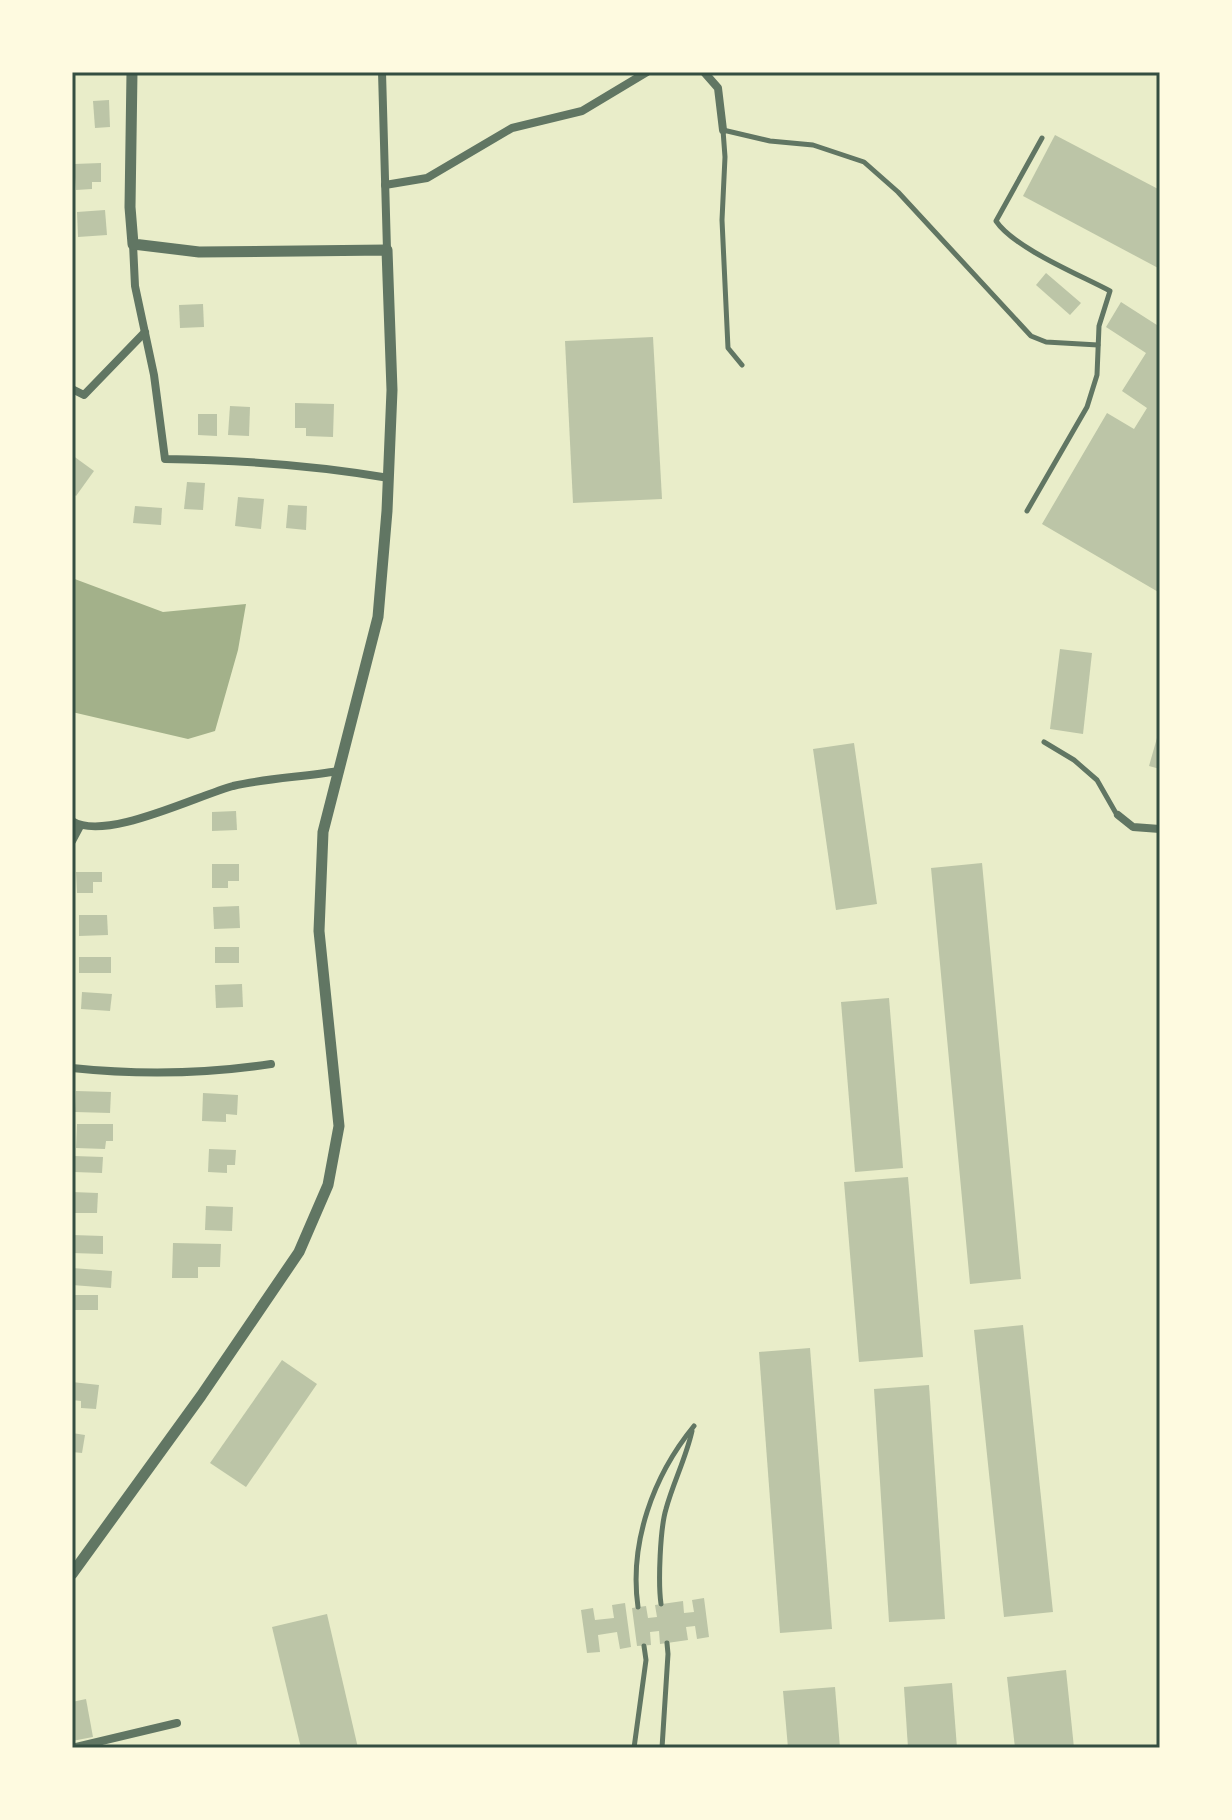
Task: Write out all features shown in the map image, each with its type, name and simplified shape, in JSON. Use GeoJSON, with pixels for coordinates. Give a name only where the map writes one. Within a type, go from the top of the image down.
{"type":"FeatureCollection","features":[{"type":"Feature","properties":{"kind":"street"},"geometry":{"type":"LineString","coordinates":[[132,72],[130,207],[135,286],[154,375],[165,459],[243,460],[339,469],[389,478]]}},
{"type":"Feature","properties":{"kind":"street"},"geometry":{"type":"LineString","coordinates":[[72,1574],[201,1396],[299,1252],[328,1185],[339,1126],[319,931],[323,832],[378,617],[389,478],[392,390],[382,72]]}},
{"type":"Feature","properties":{"kind":"street"},"geometry":{"type":"LineString","coordinates":[[704,72],[718,88],[723,130]]}},
{"type":"Feature","properties":{"kind":"street"},"geometry":{"type":"LineString","coordinates":[[385,185],[427,178],[512,128],[582,111],[643,73]]}},
{"type":"Feature","properties":{"kind":"street"},"geometry":{"type":"LineString","coordinates":[[133,244],[199,252],[387,250]]}},
{"type":"Feature","properties":{"kind":"street"},"geometry":{"type":"LineString","coordinates":[[72,389],[84,395],[145,332]]}},
{"type":"Feature","properties":{"kind":"street"},"geometry":{"type":"LineString","coordinates":[[72,841],[76,824],[126,823],[234,786],[338,771]]}},
{"type":"Feature","properties":{"kind":"street"},"geometry":{"type":"LineString","coordinates":[[1118,815],[1133,827],[1160,829]]}},
{"type":"Feature","properties":{"kind":"street"},"geometry":{"type":"LineString","coordinates":[[72,1068],[110,1072],[214,1072],[271,1064]]}},
{"type":"Feature","properties":{"kind":"street"},"geometry":{"type":"LineString","coordinates":[[72,1748],[177,1723]]}},
{"type":"Feature","properties":{"kind":"lane"},"geometry":{"type":"LineString","coordinates":[[742,365],[728,348],[722,220],[723,130],[770,141],[813,145],[864,162],[898,192],[1031,336],[1046,342],[1098,345]]}},
{"type":"Feature","properties":{"kind":"lane"},"geometry":{"type":"LineString","coordinates":[[1027,511],[1087,407],[1097,375],[1099,326],[1110,291],[1030,249],[1003,230],[996,221],[1042,138]]}},
{"type":"Feature","properties":{"kind":"lane"},"geometry":{"type":"LineString","coordinates":[[1044,742],[1074,760],[1097,780],[1118,815]]}},
{"type":"Feature","properties":{"kind":"lane"},"geometry":{"type":"LineString","coordinates":[[638,1607],[635,1588],[640,1536],[647,1511],[671,1460],[694,1426],[665,1511],[659,1587],[661,1604]]}},
{"type":"Feature","properties":{"kind":"lane"},"geometry":{"type":"LineString","coordinates":[[662,1748],[667,1643]]}},
{"type":"Feature","properties":{"kind":"lane"},"geometry":{"type":"LineString","coordinates":[[634,1748],[646,1660],[644,1646]]}},
{"type":"Feature","properties":{"kind":"shaded area"},"geometry":{"type":"Polygon","coordinates":[[[72,578],[163,612],[246,604],[238,650],[215,731],[188,739],[72,712],[72,578]]]}},
{"type":"Feature","properties":{"kind":"building"},"geometry":{"type":"Polygon","coordinates":[[[109,100],[110,127],[95,128],[93,101],[109,100]]]}},
{"type":"Feature","properties":{"kind":"building"},"geometry":{"type":"Polygon","coordinates":[[[1055,135],[1160,190],[1160,269],[1023,196],[1055,135]]]}},
{"type":"Feature","properties":{"kind":"building"},"geometry":{"type":"Polygon","coordinates":[[[101,163],[101,182],[92,182],[92,189],[76,190],[74,164],[101,163]]]}},
{"type":"Feature","properties":{"kind":"building"},"geometry":{"type":"Polygon","coordinates":[[[105,210],[107,235],[78,237],[77,212],[105,210]]]}},
{"type":"Feature","properties":{"kind":"building"},"geometry":{"type":"Polygon","coordinates":[[[1046,273],[1081,303],[1070,315],[1036,285],[1046,273]]]}},
{"type":"Feature","properties":{"kind":"building"},"geometry":{"type":"Polygon","coordinates":[[[1121,302],[1160,327],[1160,593],[1042,524],[1107,413],[1134,429],[1147,408],[1122,391],[1146,353],[1106,327],[1121,302]]]}},
{"type":"Feature","properties":{"kind":"building"},"geometry":{"type":"Polygon","coordinates":[[[203,304],[204,327],[180,328],[179,305],[203,304]]]}},
{"type":"Feature","properties":{"kind":"building"},"geometry":{"type":"Polygon","coordinates":[[[653,337],[662,499],[573,503],[565,341],[653,337]]]}},
{"type":"Feature","properties":{"kind":"building"},"geometry":{"type":"Polygon","coordinates":[[[295,403],[334,404],[333,437],[306,436],[306,428],[295,428],[295,403]]]}},
{"type":"Feature","properties":{"kind":"building"},"geometry":{"type":"Polygon","coordinates":[[[230,406],[250,407],[249,436],[228,435],[230,406]]]}},
{"type":"Feature","properties":{"kind":"building"},"geometry":{"type":"Polygon","coordinates":[[[198,414],[217,414],[217,436],[198,435],[198,414]]]}},
{"type":"Feature","properties":{"kind":"building"},"geometry":{"type":"Polygon","coordinates":[[[72,455],[94,471],[76,496],[72,493],[72,455]]]}},
{"type":"Feature","properties":{"kind":"building"},"geometry":{"type":"Polygon","coordinates":[[[187,482],[205,483],[203,510],[184,509],[187,482]]]}},
{"type":"Feature","properties":{"kind":"building"},"geometry":{"type":"Polygon","coordinates":[[[238,497],[264,499],[261,529],[235,526],[238,497]]]}},
{"type":"Feature","properties":{"kind":"building"},"geometry":{"type":"Polygon","coordinates":[[[288,505],[307,506],[306,530],[286,528],[288,505]]]}},
{"type":"Feature","properties":{"kind":"building"},"geometry":{"type":"Polygon","coordinates":[[[135,506],[162,508],[161,525],[133,523],[135,506]]]}},
{"type":"Feature","properties":{"kind":"building"},"geometry":{"type":"Polygon","coordinates":[[[1060,649],[1092,653],[1083,734],[1050,729],[1060,649]]]}},
{"type":"Feature","properties":{"kind":"building"},"geometry":{"type":"Polygon","coordinates":[[[1160,732],[1160,769],[1149,766],[1160,732]]]}},
{"type":"Feature","properties":{"kind":"building"},"geometry":{"type":"Polygon","coordinates":[[[854,743],[877,904],[836,910],[813,749],[854,743]]]}},
{"type":"Feature","properties":{"kind":"building"},"geometry":{"type":"Polygon","coordinates":[[[236,811],[237,830],[212,831],[212,812],[236,811]]]}},
{"type":"Feature","properties":{"kind":"building"},"geometry":{"type":"Polygon","coordinates":[[[982,863],[1021,1279],[970,1284],[931,868],[982,863]]]}},
{"type":"Feature","properties":{"kind":"building"},"geometry":{"type":"Polygon","coordinates":[[[212,864],[239,864],[239,881],[228,881],[228,888],[212,888],[212,864]]]}},
{"type":"Feature","properties":{"kind":"building"},"geometry":{"type":"Polygon","coordinates":[[[76,872],[102,872],[102,882],[93,882],[93,893],[77,893],[76,872]]]}},
{"type":"Feature","properties":{"kind":"building"},"geometry":{"type":"Polygon","coordinates":[[[239,906],[240,928],[214,929],[213,907],[239,906]]]}},
{"type":"Feature","properties":{"kind":"building"},"geometry":{"type":"Polygon","coordinates":[[[79,915],[107,915],[108,935],[79,936],[79,915]]]}},
{"type":"Feature","properties":{"kind":"building"},"geometry":{"type":"Polygon","coordinates":[[[215,947],[239,947],[239,963],[215,963],[215,947]]]}},
{"type":"Feature","properties":{"kind":"building"},"geometry":{"type":"Polygon","coordinates":[[[79,957],[111,957],[111,973],[79,973],[79,957]]]}},
{"type":"Feature","properties":{"kind":"building"},"geometry":{"type":"Polygon","coordinates":[[[242,984],[243,1007],[216,1008],[215,985],[242,984]]]}},
{"type":"Feature","properties":{"kind":"building"},"geometry":{"type":"Polygon","coordinates":[[[82,992],[112,994],[110,1011],[81,1009],[82,992]]]}},
{"type":"Feature","properties":{"kind":"building"},"geometry":{"type":"Polygon","coordinates":[[[889,998],[903,1168],[855,1172],[841,1002],[889,998]]]}},
{"type":"Feature","properties":{"kind":"building"},"geometry":{"type":"Polygon","coordinates":[[[76,1091],[111,1092],[110,1113],[75,1112],[76,1091]]]}},
{"type":"Feature","properties":{"kind":"building"},"geometry":{"type":"Polygon","coordinates":[[[203,1093],[238,1095],[237,1115],[226,1114],[226,1122],[202,1121],[203,1093]]]}},
{"type":"Feature","properties":{"kind":"building"},"geometry":{"type":"Polygon","coordinates":[[[77,1124],[113,1124],[113,1141],[106,1141],[105,1149],[76,1148],[77,1124]]]}},
{"type":"Feature","properties":{"kind":"building"},"geometry":{"type":"Polygon","coordinates":[[[209,1149],[236,1150],[235,1165],[227,1165],[227,1173],[208,1172],[209,1149]]]}},
{"type":"Feature","properties":{"kind":"building"},"geometry":{"type":"Polygon","coordinates":[[[74,1156],[103,1157],[102,1173],[74,1172],[74,1156]]]}},
{"type":"Feature","properties":{"kind":"building"},"geometry":{"type":"Polygon","coordinates":[[[908,1177],[923,1357],[859,1362],[844,1182],[908,1177]]]}},
{"type":"Feature","properties":{"kind":"building"},"geometry":{"type":"Polygon","coordinates":[[[72,1192],[98,1193],[97,1213],[72,1213],[72,1192]]]}},
{"type":"Feature","properties":{"kind":"building"},"geometry":{"type":"Polygon","coordinates":[[[206,1206],[233,1207],[232,1231],[205,1230],[206,1206]]]}},
{"type":"Feature","properties":{"kind":"building"},"geometry":{"type":"Polygon","coordinates":[[[72,1235],[103,1236],[103,1254],[72,1253],[72,1235]]]}},
{"type":"Feature","properties":{"kind":"building"},"geometry":{"type":"Polygon","coordinates":[[[173,1243],[221,1244],[220,1267],[198,1267],[198,1278],[172,1278],[173,1243]]]}},
{"type":"Feature","properties":{"kind":"building"},"geometry":{"type":"Polygon","coordinates":[[[72,1268],[112,1271],[111,1288],[72,1285],[72,1268]]]}},
{"type":"Feature","properties":{"kind":"building"},"geometry":{"type":"Polygon","coordinates":[[[72,1295],[98,1295],[98,1310],[72,1310],[72,1295]]]}},
{"type":"Feature","properties":{"kind":"building"},"geometry":{"type":"Polygon","coordinates":[[[1023,1325],[1053,1612],[1004,1617],[974,1330],[1023,1325]]]}},
{"type":"Feature","properties":{"kind":"building"},"geometry":{"type":"Polygon","coordinates":[[[810,1348],[832,1629],[780,1633],[759,1352],[810,1348]]]}},
{"type":"Feature","properties":{"kind":"building"},"geometry":{"type":"Polygon","coordinates":[[[282,1360],[317,1384],[246,1487],[210,1463],[282,1360]]]}},
{"type":"Feature","properties":{"kind":"building"},"geometry":{"type":"Polygon","coordinates":[[[72,1382],[99,1385],[96,1409],[81,1408],[81,1401],[72,1400],[72,1382]]]}},
{"type":"Feature","properties":{"kind":"building"},"geometry":{"type":"Polygon","coordinates":[[[929,1385],[945,1619],[889,1622],[874,1389],[929,1385]]]}},
{"type":"Feature","properties":{"kind":"building"},"geometry":{"type":"Polygon","coordinates":[[[72,1433],[85,1435],[82,1453],[72,1452],[72,1433]]]}},
{"type":"Feature","properties":{"kind":"building"},"geometry":{"type":"Polygon","coordinates":[[[704,1598],[709,1637],[697,1639],[695,1626],[686,1627],[688,1640],[660,1644],[659,1631],[650,1632],[651,1645],[637,1646],[632,1608],[646,1606],[648,1618],[657,1617],[655,1605],[683,1601],[684,1613],[694,1612],[692,1600],[704,1598]]]}},
{"type":"Feature","properties":{"kind":"building"},"geometry":{"type":"Polygon","coordinates":[[[625,1603],[631,1647],[620,1649],[617,1632],[598,1635],[600,1652],[587,1653],[581,1610],[593,1608],[595,1620],[614,1618],[612,1605],[625,1603]]]}},
{"type":"Feature","properties":{"kind":"building"},"geometry":{"type":"Polygon","coordinates":[[[327,1614],[358,1748],[301,1748],[272,1627],[327,1614]]]}},
{"type":"Feature","properties":{"kind":"building"},"geometry":{"type":"Polygon","coordinates":[[[1066,1670],[1074,1748],[1015,1748],[1007,1677],[1066,1670]]]}},
{"type":"Feature","properties":{"kind":"building"},"geometry":{"type":"Polygon","coordinates":[[[952,1683],[957,1748],[908,1748],[904,1687],[952,1683]]]}},
{"type":"Feature","properties":{"kind":"building"},"geometry":{"type":"Polygon","coordinates":[[[835,1687],[840,1748],[788,1748],[783,1691],[835,1687]]]}},
{"type":"Feature","properties":{"kind":"building"},"geometry":{"type":"Polygon","coordinates":[[[86,1699],[93,1737],[72,1741],[72,1702],[86,1699]]]}}]}
